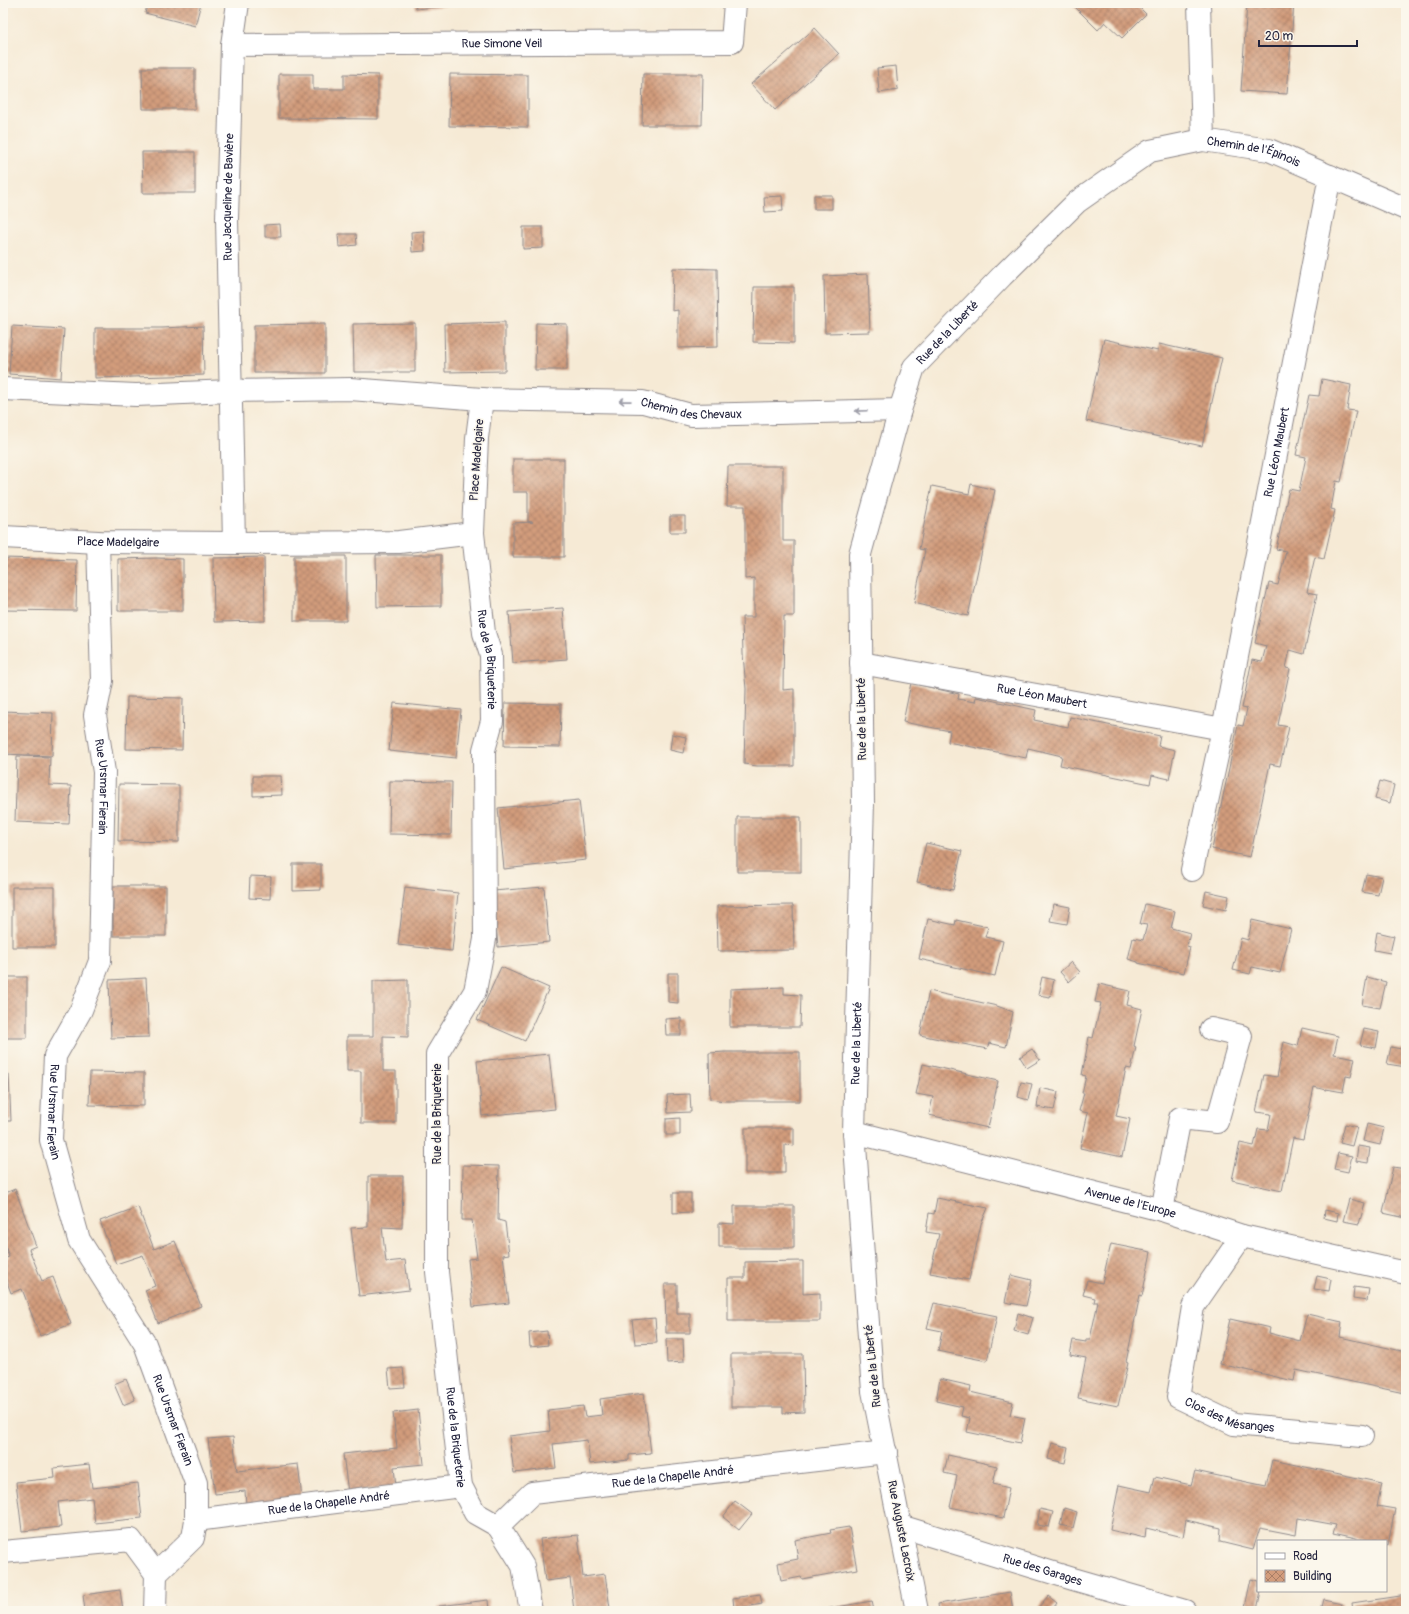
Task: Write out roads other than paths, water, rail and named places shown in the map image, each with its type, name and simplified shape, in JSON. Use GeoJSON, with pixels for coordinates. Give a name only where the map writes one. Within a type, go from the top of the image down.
{"type":"FeatureCollection","features":[{"type":"Feature","properties":{"kind":"street","name":"Rue Jacqueline de Bavière"},"geometry":{"type":"LineString","coordinates":[[230,391],[227,219],[232,45],[238,3]]}},
{"type":"Feature","properties":{"kind":"street","name":"Rue Simone Veil"},"geometry":{"type":"LineString","coordinates":[[232,45],[732,42],[735,3]]}},
{"type":"Feature","properties":{"kind":"street","name":"Chemin de l'Épinois"},"geometry":{"type":"LineString","coordinates":[[1199,3],[1204,140],[1269,150],[1406,209]]}},
{"type":"Feature","properties":{"kind":"street","name":"Rue de la Liberté"},"geometry":{"type":"LineString","coordinates":[[886,1452],[873,1391],[854,1132],[863,802],[860,554],[900,410],[914,367],[1002,276],[1077,202],[1150,151],[1204,140]]}},
{"type":"Feature","properties":{"kind":"street","name":"Rue Léon Maubert"},"geometry":{"type":"LineString","coordinates":[[1192,870],[1224,728],[1330,176]]}},
{"type":"Feature","properties":{"kind":"street"},"geometry":{"type":"LineString","coordinates":[[3,389],[136,395],[230,391],[350,389],[482,400]]}},
{"type":"Feature","properties":{"kind":"street"},"geometry":{"type":"LineString","coordinates":[[230,391],[234,543]]}},
{"type":"Feature","properties":{"kind":"street","name":"Chemin des Chevaux"},"geometry":{"type":"LineString","coordinates":[[482,400],[643,402],[690,415],[900,410]]}},
{"type":"Feature","properties":{"kind":"street","name":"Place Madelgaire"},"geometry":{"type":"LineString","coordinates":[[3,538],[98,542],[399,542],[473,533],[477,438],[482,400]]}},
{"type":"Feature","properties":{"kind":"street","name":"Rue de la Briqueterie"},"geometry":{"type":"LineString","coordinates":[[473,533],[484,633],[491,655],[492,721],[484,750],[485,939],[475,991],[436,1054],[437,1272],[461,1486],[475,1513],[498,1526]]}},
{"type":"Feature","properties":{"kind":"street","name":"Rue Ursmar Fierain"},"geometry":{"type":"LineString","coordinates":[[98,542],[102,681],[95,715],[104,772],[100,962],[81,1010],[55,1056],[51,1140],[79,1240],[145,1344],[196,1483],[196,1520],[193,1538],[156,1574]]}},
{"type":"Feature","properties":{"kind":"street","name":"Rue Léon Maubert"},"geometry":{"type":"LineString","coordinates":[[861,663],[1224,728]]}},
{"type":"Feature","properties":{"kind":"street"},"geometry":{"type":"LineString","coordinates":[[1162,1210],[1180,1118],[1217,1122],[1241,1036],[1210,1029]]}},
{"type":"Feature","properties":{"kind":"street","name":"Avenue de l'Europe"},"geometry":{"type":"LineString","coordinates":[[854,1132],[1162,1210],[1242,1236],[1406,1273]]}},
{"type":"Feature","properties":{"kind":"street","name":"Clos des Mésanges"},"geometry":{"type":"LineString","coordinates":[[1242,1236],[1193,1307],[1178,1397],[1234,1424],[1362,1436]]}},
{"type":"Feature","properties":{"kind":"street","name":"Rue de la Chapelle André"},"geometry":{"type":"LineString","coordinates":[[498,1526],[532,1493],[886,1452]]}},
{"type":"Feature","properties":{"kind":"street","name":"Rue Auguste Lacroix"},"geometry":{"type":"LineString","coordinates":[[886,1452],[917,1611]]}},
{"type":"Feature","properties":{"kind":"street","name":"Rue de la Chapelle André"},"geometry":{"type":"LineString","coordinates":[[196,1520],[461,1486]]}},
{"type":"Feature","properties":{"kind":"street"},"geometry":{"type":"LineString","coordinates":[[498,1526],[523,1566],[531,1611]]}},
{"type":"Feature","properties":{"kind":"street","name":"Rue des Garages"},"geometry":{"type":"LineString","coordinates":[[900,1526],[1185,1611]]}},
{"type":"Feature","properties":{"kind":"street"},"geometry":{"type":"LineString","coordinates":[[3,1552],[131,1540],[156,1574],[155,1611]]}}]}
